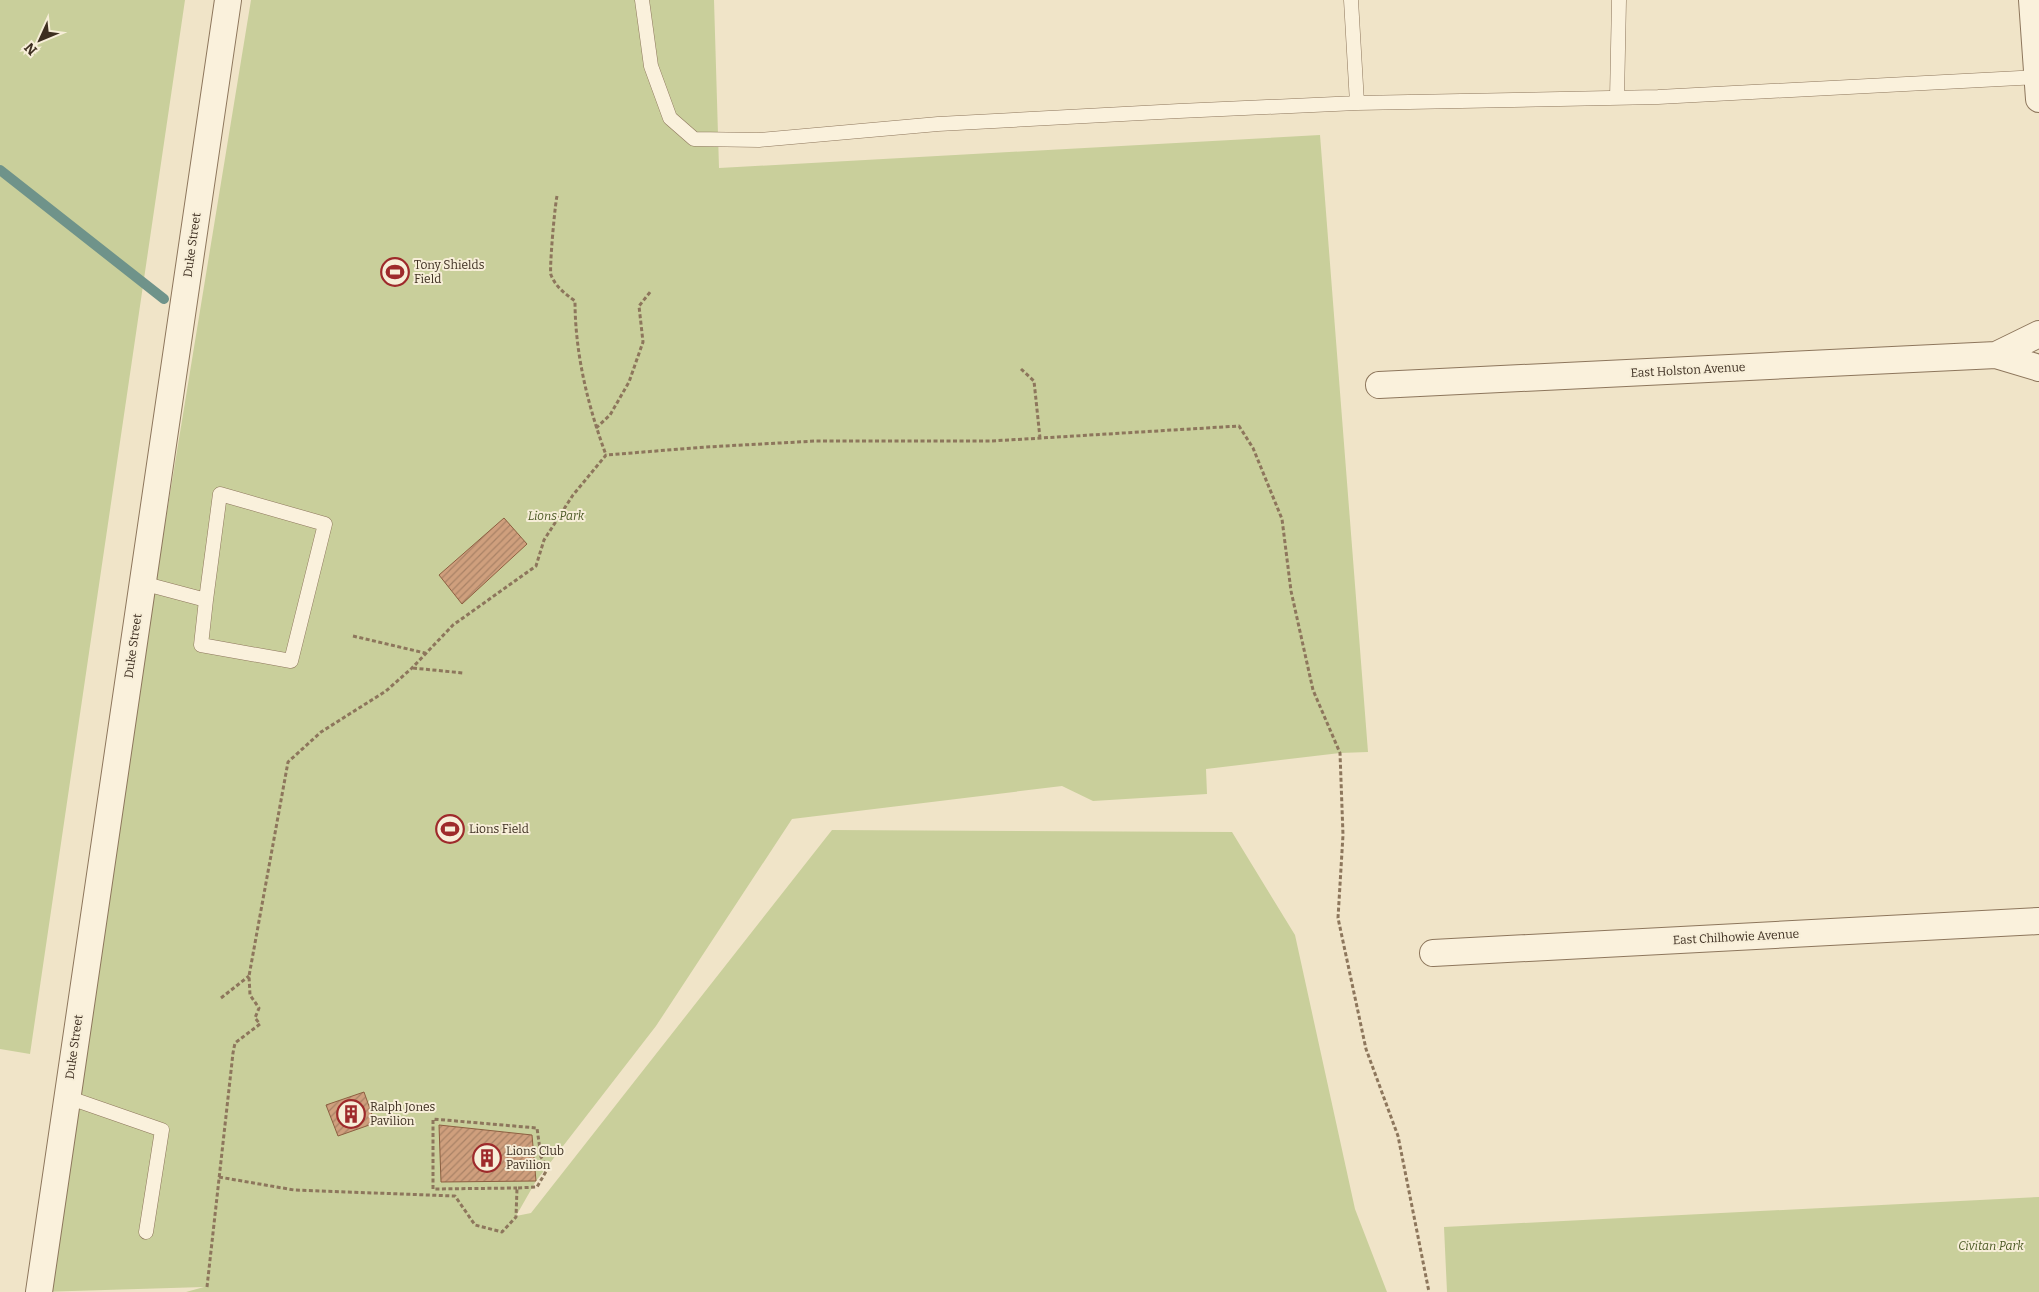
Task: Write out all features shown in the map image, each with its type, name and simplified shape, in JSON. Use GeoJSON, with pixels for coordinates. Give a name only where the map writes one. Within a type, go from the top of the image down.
{"type":"FeatureCollection","features":[{"type":"Feature","properties":{"kind":"street","name":"Duke Street"},"geometry":{"type":"LineString","coordinates":[[39,1292],[228,0]]}},
{"type":"Feature","properties":{"kind":"street"},"geometry":{"type":"LineString","coordinates":[[2032,0],[2038,84]]}},
{"type":"Feature","properties":{"kind":"street","name":"East Holston Avenue"},"geometry":{"type":"LineString","coordinates":[[1996,356],[2039,334]]}},
{"type":"Feature","properties":{"kind":"street","name":"East Holston Avenue"},"geometry":{"type":"LineString","coordinates":[[1379,385],[1996,356],[2039,368]]}},
{"type":"Feature","properties":{"kind":"street","name":"East Chilhowie Avenue"},"geometry":{"type":"LineString","coordinates":[[1433,953],[2039,921]]}},
{"type":"Feature","properties":{"kind":"lane"},"geometry":{"type":"LineString","coordinates":[[642,0],[651,66],[670,118],[694,139],[759,140],[938,124],[1179,110],[1357,103],[1658,97],[2038,84]]}},
{"type":"Feature","properties":{"kind":"lane"},"geometry":{"type":"LineString","coordinates":[[1351,0],[1357,103]]}},
{"type":"Feature","properties":{"kind":"lane"},"geometry":{"type":"LineString","coordinates":[[1617,98],[1619,0]]}},
{"type":"Feature","properties":{"kind":"lane"},"geometry":{"type":"LineString","coordinates":[[220,494],[325,524],[292,661],[201,645],[206,600],[220,494]]}},
{"type":"Feature","properties":{"kind":"lane"},"geometry":{"type":"LineString","coordinates":[[142,583],[206,600]]}},
{"type":"Feature","properties":{"kind":"lane"},"geometry":{"type":"LineString","coordinates":[[67,1097],[162,1130],[146,1232]]}},
{"type":"Feature","properties":{"kind":"path"},"geometry":{"type":"LineString","coordinates":[[557,196],[554,207],[550,272],[560,290],[574,301],[575,333],[596,428],[606,455]]}},
{"type":"Feature","properties":{"kind":"path"},"geometry":{"type":"LineString","coordinates":[[596,428],[610,414],[629,382],[643,342],[639,306],[651,290]]}},
{"type":"Feature","properties":{"kind":"path"},"geometry":{"type":"LineString","coordinates":[[1021,370],[1034,381],[1040,438]]}},
{"type":"Feature","properties":{"kind":"path"},"geometry":{"type":"LineString","coordinates":[[207,1287],[235,1043],[260,1024],[256,1018],[259,1008],[250,995],[249,976],[288,762],[321,732],[386,691],[412,668],[452,625],[536,566],[544,540],[573,495],[606,455],[816,441],[992,441],[1239,426],[1253,448],[1282,519],[1291,592],[1313,690],[1340,753],[1343,835],[1338,918],[1366,1049],[1398,1136],[1429,1292]]}},
{"type":"Feature","properties":{"kind":"path"},"geometry":{"type":"LineString","coordinates":[[353,636],[425,653]]}},
{"type":"Feature","properties":{"kind":"path"},"geometry":{"type":"LineString","coordinates":[[412,668],[463,673]]}},
{"type":"Feature","properties":{"kind":"path"},"geometry":{"type":"LineString","coordinates":[[221,998],[249,976]]}},
{"type":"Feature","properties":{"kind":"path"},"geometry":{"type":"LineString","coordinates":[[432,1119],[537,1128],[542,1157],[548,1168],[537,1187],[517,1188],[433,1189],[432,1119]]}},
{"type":"Feature","properties":{"kind":"path"},"geometry":{"type":"LineString","coordinates":[[219,1177],[294,1190],[455,1196],[475,1226],[502,1232],[516,1217],[517,1188]]}},
{"type":"Feature","properties":{"kind":"green space"},"geometry":{"type":"Polygon","coordinates":[[[0,0],[185,0],[30,1054],[0,1049],[0,0]]]}},
{"type":"Feature","properties":{"kind":"green space","name":"Lions Park"},"geometry":{"type":"Polygon","coordinates":[[[251,0],[714,0],[719,168],[1320,135],[1368,752],[1340,753],[1206,769],[1207,794],[1093,801],[1062,786],[792,819],[656,1026],[536,1181],[516,1216],[531,1213],[832,830],[1232,832],[1295,935],[1355,1209],[1387,1292],[186,1292],[204,1287],[39,1292],[251,0]]]}},
{"type":"Feature","properties":{"kind":"green space","name":"Civitan Park"},"geometry":{"type":"Polygon","coordinates":[[[2039,1197],[2039,1292],[1447,1292],[1444,1227],[2039,1197]]]}},
{"type":"Feature","properties":{"kind":"building"},"geometry":{"type":"Polygon","coordinates":[[[504,518],[527,544],[462,604],[439,575],[504,518]]]}},
{"type":"Feature","properties":{"kind":"building","name":"Ralph Jones Pavilion"},"geometry":{"type":"Polygon","coordinates":[[[364,1092],[375,1123],[338,1136],[326,1105],[364,1092]]]}},
{"type":"Feature","properties":{"kind":"building","name":"Lions Club Pavilion"},"geometry":{"type":"Polygon","coordinates":[[[439,1125],[532,1135],[536,1181],[441,1182],[439,1125]]]}},
{"type":"Feature","properties":{"kind":"waterway"},"geometry":{"type":"LineString","coordinates":[[0,170],[164,299]]}},
{"type":"Feature","properties":{"kind":"place","name":"Tony Shields Field"},"geometry":{"type":"Point","coordinates":[395,272]}},
{"type":"Feature","properties":{"kind":"place","name":"Lions Field"},"geometry":{"type":"Point","coordinates":[450,829]}},
{"type":"Feature","properties":{"kind":"place","name":"Ralph Jones Pavilion"},"geometry":{"type":"Point","coordinates":[351,1114]}},
{"type":"Feature","properties":{"kind":"place","name":"Lions Club Pavilion"},"geometry":{"type":"Point","coordinates":[487,1158]}}]}
